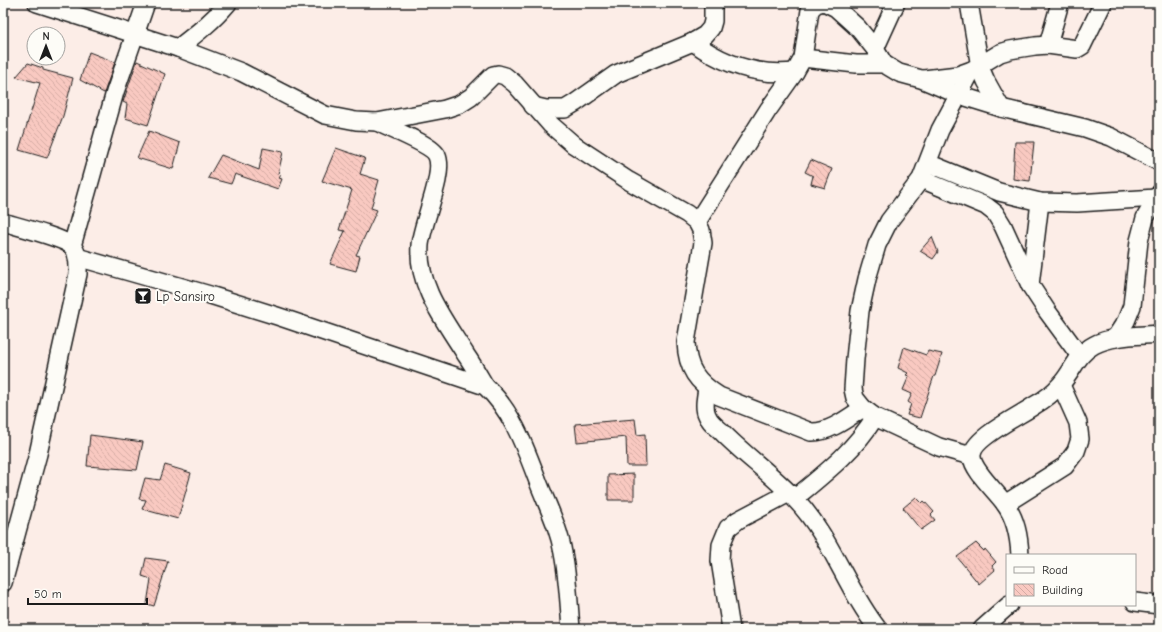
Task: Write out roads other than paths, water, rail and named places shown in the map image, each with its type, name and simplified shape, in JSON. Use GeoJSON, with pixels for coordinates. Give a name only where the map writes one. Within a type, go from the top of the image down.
{"type":"FeatureCollection","features":[{"type":"Feature","properties":{"kind":"street"},"geometry":{"type":"LineString","coordinates":[[37,3],[178,48],[241,72],[325,115],[356,121],[377,122],[460,104],[470,97],[492,75],[498,74],[505,76],[550,124],[574,145],[629,181],[687,214],[697,222],[701,230],[703,243],[686,342],[686,356],[691,369],[700,382],[719,396],[811,432],[818,433],[869,412]]}},
{"type":"Feature","properties":{"kind":"street"},"geometry":{"type":"LineString","coordinates":[[3,583],[38,454],[78,274],[75,251],[115,92],[146,3]]}},
{"type":"Feature","properties":{"kind":"street"},"geometry":{"type":"LineString","coordinates":[[178,48],[205,27],[228,3]]}},
{"type":"Feature","properties":{"kind":"street"},"geometry":{"type":"LineString","coordinates":[[533,106],[546,109],[565,108],[575,103],[616,74],[693,42],[705,35],[711,28],[713,22],[714,3]]}},
{"type":"Feature","properties":{"kind":"street"},"geometry":{"type":"LineString","coordinates":[[697,222],[768,110],[799,65],[810,10],[816,4],[820,3]]}},
{"type":"Feature","properties":{"kind":"street"},"geometry":{"type":"LineString","coordinates":[[826,3],[836,8],[858,28],[875,49],[884,64],[899,73],[959,95],[1001,108],[1085,128],[1111,137],[1159,162]]}},
{"type":"Feature","properties":{"kind":"street"},"geometry":{"type":"LineString","coordinates":[[875,49],[896,3]]}},
{"type":"Feature","properties":{"kind":"street"},"geometry":{"type":"LineString","coordinates":[[969,3],[976,68],[986,81],[1001,108]]}},
{"type":"Feature","properties":{"kind":"street"},"geometry":{"type":"LineString","coordinates":[[1048,45],[1060,3]]}},
{"type":"Feature","properties":{"kind":"street"},"geometry":{"type":"LineString","coordinates":[[921,80],[958,75],[976,68],[1000,53],[1010,50],[1048,45],[1077,49],[1082,46],[1103,3]]}},
{"type":"Feature","properties":{"kind":"street"},"geometry":{"type":"LineString","coordinates":[[693,42],[720,60],[740,68],[761,72],[779,74],[799,65],[884,64]]}},
{"type":"Feature","properties":{"kind":"street"},"geometry":{"type":"LineString","coordinates":[[971,456],[940,447],[869,412],[855,398],[853,389],[858,333],[867,279],[877,245],[889,221],[921,179],[940,130],[976,68]]}},
{"type":"Feature","properties":{"kind":"street"},"geometry":{"type":"LineString","coordinates":[[377,122],[430,148],[437,155],[437,178],[420,245],[421,266],[426,284],[435,306],[485,386],[494,394],[502,405],[525,447],[558,530],[563,553],[571,629]]}},
{"type":"Feature","properties":{"kind":"street"},"geometry":{"type":"LineString","coordinates":[[928,163],[999,192],[1040,202],[1077,203],[1157,196]]}},
{"type":"Feature","properties":{"kind":"street"},"geometry":{"type":"LineString","coordinates":[[921,179],[986,206],[995,213],[1003,226],[1030,286],[1080,356]]}},
{"type":"Feature","properties":{"kind":"street"},"geometry":{"type":"LineString","coordinates":[[1115,338],[1126,321],[1132,306],[1135,291],[1139,241],[1145,218],[1157,196]]}},
{"type":"Feature","properties":{"kind":"street"},"geometry":{"type":"LineString","coordinates":[[1030,286],[1040,202]]}},
{"type":"Feature","properties":{"kind":"street"},"geometry":{"type":"LineString","coordinates":[[3,222],[57,239],[75,251],[485,386]]}},
{"type":"Feature","properties":{"kind":"street"},"geometry":{"type":"LineString","coordinates":[[1020,554],[1019,539],[1015,520],[1005,504],[974,465],[971,456],[973,450],[986,436],[1036,405],[1061,385],[1080,356],[1094,345],[1115,338],[1159,334]]}},
{"type":"Feature","properties":{"kind":"street"},"geometry":{"type":"LineString","coordinates":[[1005,504],[1065,466],[1076,451],[1080,439],[1078,423],[1061,385]]}},
{"type":"Feature","properties":{"kind":"street"},"geometry":{"type":"LineString","coordinates":[[707,388],[705,410],[707,417],[734,445],[792,496],[818,529],[847,581],[878,629]]}},
{"type":"Feature","properties":{"kind":"street"},"geometry":{"type":"LineString","coordinates":[[731,629],[720,561],[721,544],[728,528],[738,520],[792,496],[825,474],[850,450],[867,430],[869,412]]}},
{"type":"Feature","properties":{"kind":"street"},"geometry":{"type":"LineString","coordinates":[[1136,602],[1158,609]]}},
{"type":"Feature","properties":{"kind":"street"},"geometry":{"type":"LineString","coordinates":[[982,629],[1008,606]]}},
{"type":"Feature","properties":{"kind":"place","name":"Lp Sansiro"},"geometry":{"type":"Point","coordinates":[143,296]}}]}
